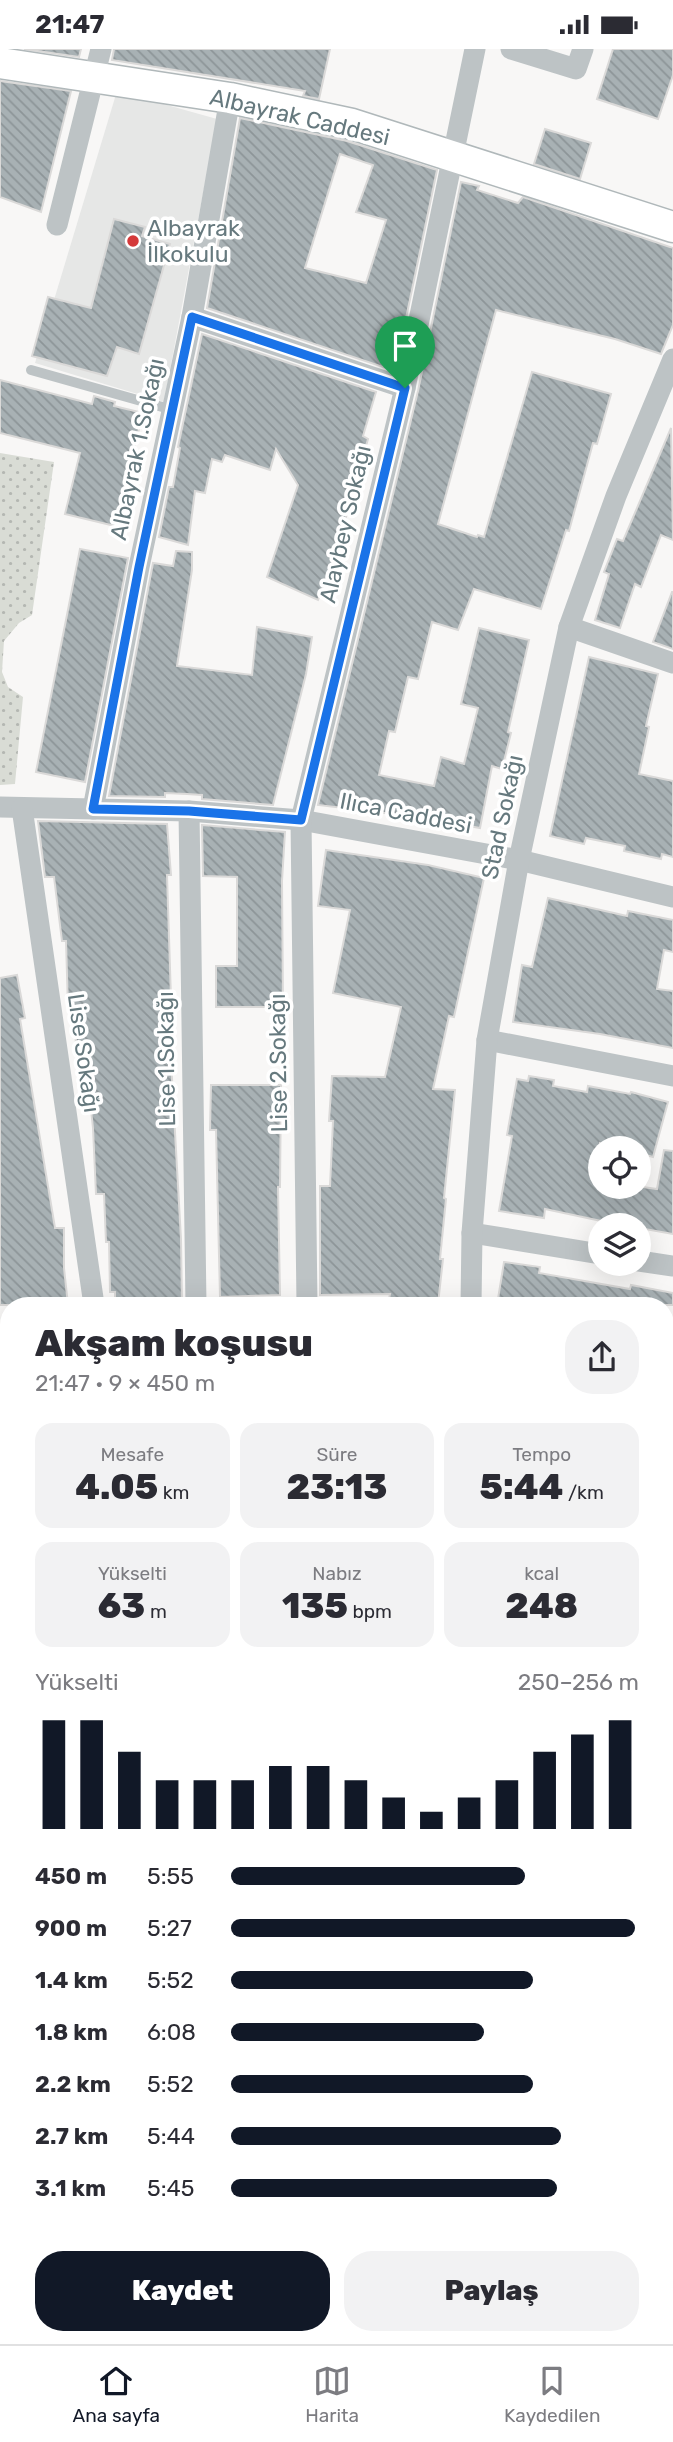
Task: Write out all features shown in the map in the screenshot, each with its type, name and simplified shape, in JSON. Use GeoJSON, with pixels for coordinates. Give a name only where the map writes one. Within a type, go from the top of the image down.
{"type":"FeatureCollection","features":[{"type":"Feature","properties":{"kind":"street","name":"Alaybey Sokağı"},"geometry":{"type":"LineString","coordinates":[[301,820],[405,388],[475,49]]}},
{"type":"Feature","properties":{"kind":"street"},"geometry":{"type":"LineString","coordinates":[[511,49],[576,69],[583,49]]}},
{"type":"Feature","properties":{"kind":"street","name":"Albayrak Caddesi"},"geometry":{"type":"LineString","coordinates":[[0,63],[99,63],[230,98],[352,124],[673,227]]}},
{"type":"Feature","properties":{"kind":"street"},"geometry":{"type":"LineString","coordinates":[[57,225],[99,63]]}},
{"type":"Feature","properties":{"kind":"street","name":"Albayrak 1.Sokağı"},"geometry":{"type":"LineString","coordinates":[[93,809],[139,567],[192,317],[230,98]]}},
{"type":"Feature","properties":{"kind":"street"},"geometry":{"type":"LineString","coordinates":[[192,317],[405,388]]}},
{"type":"Feature","properties":{"kind":"street","name":"Stad Sokağı"},"geometry":{"type":"LineString","coordinates":[[471,1297],[472,1233],[487,1040],[519,860],[569,627],[616,496],[673,359]]}},
{"type":"Feature","properties":{"kind":"street"},"geometry":{"type":"LineString","coordinates":[[569,627],[673,663]]}},
{"type":"Feature","properties":{"kind":"street","name":"Ilıca Caddesi"},"geometry":{"type":"LineString","coordinates":[[0,807],[189,811],[301,820],[519,860],[673,897]]}},
{"type":"Feature","properties":{"kind":"street","name":"Lise Sokağı"},"geometry":{"type":"LineString","coordinates":[[22,808],[93,1297]]}},
{"type":"Feature","properties":{"kind":"street","name":"Lise 1.Sokağı"},"geometry":{"type":"LineString","coordinates":[[189,811],[196,1297]]}},
{"type":"Feature","properties":{"kind":"street","name":"Lise 2.Sokağı"},"geometry":{"type":"LineString","coordinates":[[301,820],[307,1297]]}},
{"type":"Feature","properties":{"kind":"street"},"geometry":{"type":"LineString","coordinates":[[487,1040],[673,1076]]}},
{"type":"Feature","properties":{"kind":"street"},"geometry":{"type":"LineString","coordinates":[[472,1233],[588,1252]]}},
{"type":"Feature","properties":{"kind":"street"},"geometry":{"type":"LineString","coordinates":[[651,1263],[673,1266]]}},
{"type":"Feature","properties":{"kind":"lane"},"geometry":{"type":"LineString","coordinates":[[31,370],[173,409]]}},
{"type":"Feature","properties":{"kind":"shaded area","name":"Albayrak İlkokulu"},"geometry":{"type":"Polygon","coordinates":[[[117,91],[217,119],[164,402],[35,363],[117,91]]]}},
{"type":"Feature","properties":{"kind":"shaded area"},"geometry":{"type":"Polygon","coordinates":[[[0,453],[54,462],[32,615],[19,623],[4,641],[2,672],[8,687],[23,697],[15,784],[0,785],[0,453]]]}},
{"type":"Feature","properties":{"kind":"building"},"geometry":{"type":"Polygon","coordinates":[[[24,49],[81,49],[79,57],[24,49]]]}},
{"type":"Feature","properties":{"kind":"building"},"geometry":{"type":"Polygon","coordinates":[[[114,49],[330,49],[319,99],[303,96],[305,91],[112,60],[114,49]]]}},
{"type":"Feature","properties":{"kind":"building"},"geometry":{"type":"Polygon","coordinates":[[[613,49],[673,49],[673,75],[658,119],[597,99],[613,49]]]}},
{"type":"Feature","properties":{"kind":"building"},"geometry":{"type":"Polygon","coordinates":[[[0,81],[71,91],[41,212],[0,197],[0,81]]]}},
{"type":"Feature","properties":{"kind":"building"},"geometry":{"type":"Polygon","coordinates":[[[240,118],[347,141],[437,170],[395,371],[207,308],[240,118]],[[340,154],[305,268],[366,283],[386,220],[356,212],[373,165],[340,154]]]}},
{"type":"Feature","properties":{"kind":"building"},"geometry":{"type":"Polygon","coordinates":[[[545,129],[591,143],[580,179],[534,164],[545,129]]]}},
{"type":"Feature","properties":{"kind":"building"},"geometry":{"type":"Polygon","coordinates":[[[461,182],[479,186],[477,190],[518,203],[523,197],[673,248],[673,325],[661,354],[615,339],[496,310],[438,524],[484,537],[532,372],[611,394],[597,444],[593,443],[569,531],[566,530],[541,609],[474,589],[458,630],[432,622],[418,679],[408,677],[395,732],[389,731],[379,775],[434,786],[441,757],[464,764],[478,708],[461,704],[479,628],[529,640],[502,769],[492,766],[480,828],[426,818],[318,805],[418,391],[461,182]]]}},
{"type":"Feature","properties":{"kind":"building"},"geometry":{"type":"Polygon","coordinates":[[[114,219],[145,227],[142,236],[170,244],[139,354],[117,347],[107,376],[32,356],[48,297],[91,308],[114,219]]]}},
{"type":"Feature","properties":{"kind":"building"},"geometry":{"type":"Polygon","coordinates":[[[202,334],[376,392],[363,436],[368,439],[360,468],[335,555],[318,600],[267,577],[298,485],[276,449],[270,470],[225,455],[222,462],[212,459],[205,493],[195,491],[188,545],[159,537],[169,487],[173,487],[180,448],[178,447],[202,334]]]}},
{"type":"Feature","properties":{"kind":"building"},"geometry":{"type":"Polygon","coordinates":[[[0,380],[92,404],[94,396],[115,402],[114,406],[143,413],[115,526],[65,514],[80,453],[0,433],[0,380]]]}},
{"type":"Feature","properties":{"kind":"building"},"geometry":{"type":"Polygon","coordinates":[[[671,428],[673,540],[661,535],[641,587],[635,584],[620,628],[595,620],[609,574],[604,572],[617,539],[623,541],[671,428]]]}},
{"type":"Feature","properties":{"kind":"building"},"geometry":{"type":"Polygon","coordinates":[[[80,549],[128,558],[85,782],[36,772],[80,549]]]}},
{"type":"Feature","properties":{"kind":"building"},"geometry":{"type":"Polygon","coordinates":[[[176,551],[192,552],[192,570],[177,666],[252,675],[257,627],[312,637],[306,674],[273,805],[202,799],[202,795],[187,794],[165,793],[165,797],[109,796],[153,563],[173,566],[176,551]]]}},
{"type":"Feature","properties":{"kind":"building"},"geometry":{"type":"Polygon","coordinates":[[[673,592],[673,649],[653,642],[673,592]]]}},
{"type":"Feature","properties":{"kind":"building"},"geometry":{"type":"Polygon","coordinates":[[[589,657],[658,674],[639,774],[673,781],[673,857],[662,854],[661,859],[624,851],[625,846],[586,838],[584,844],[550,836],[589,657]]]}},
{"type":"Feature","properties":{"kind":"building"},"geometry":{"type":"Polygon","coordinates":[[[38,821],[167,824],[171,875],[167,875],[171,1061],[182,1297],[115,1297],[115,1292],[110,1292],[104,1194],[96,1194],[93,1128],[86,1065],[77,1065],[74,1007],[68,1008],[66,941],[62,941],[54,877],[45,877],[38,821]]]}},
{"type":"Feature","properties":{"kind":"building"},"geometry":{"type":"Polygon","coordinates":[[[202,825],[285,832],[282,881],[283,1007],[216,1007],[216,966],[237,966],[237,877],[203,876],[202,825]]]}},
{"type":"Feature","properties":{"kind":"building"},"geometry":{"type":"Polygon","coordinates":[[[326,850],[428,865],[484,878],[454,1017],[449,1016],[433,1089],[455,1090],[444,1198],[440,1259],[443,1259],[439,1297],[389,1297],[390,1294],[320,1295],[320,1186],[330,1186],[333,1121],[329,1121],[332,1076],[385,1077],[401,1007],[333,993],[350,910],[318,906],[326,850]]]}},
{"type":"Feature","properties":{"kind":"building"},"geometry":{"type":"Polygon","coordinates":[[[548,898],[627,916],[628,911],[673,920],[673,952],[664,950],[657,989],[673,991],[673,1048],[600,1034],[513,1022],[522,965],[532,967],[548,898]]]}},
{"type":"Feature","properties":{"kind":"building"},"geometry":{"type":"Polygon","coordinates":[[[17,975],[25,1018],[20,1019],[55,1228],[64,1228],[67,1297],[0,1297],[0,978],[17,975]]]}},
{"type":"Feature","properties":{"kind":"building"},"geometry":{"type":"Polygon","coordinates":[[[529,1076],[554,1080],[553,1086],[587,1092],[588,1086],[630,1094],[631,1092],[668,1102],[653,1157],[651,1136],[588,1136],[588,1199],[651,1199],[651,1188],[657,1189],[664,1150],[673,1151],[673,1234],[651,1230],[651,1213],[588,1213],[588,1218],[545,1209],[544,1218],[499,1211],[512,1136],[507,1135],[517,1079],[528,1081],[529,1076]]]}},
{"type":"Feature","properties":{"kind":"building"},"geometry":{"type":"Polygon","coordinates":[[[211,1085],[281,1085],[278,1187],[280,1295],[220,1297],[216,1130],[210,1130],[211,1085]]]}},
{"type":"Feature","properties":{"kind":"building"},"geometry":{"type":"Polygon","coordinates":[[[504,1262],[540,1267],[539,1273],[630,1289],[631,1285],[673,1293],[673,1297],[498,1297],[504,1262]]]}},
{"type":"Feature","properties":{"kind":"place","name":"Albayrak İlkokulu"},"geometry":{"type":"Point","coordinates":[133,241]}},
{"type":"Feature","properties":{"kind":"route"},"geometry":{"type":"LineString","coordinates":[[192,317],[405,388],[301,820],[189,811],[93,809],[139,567],[192,317]]}}]}
